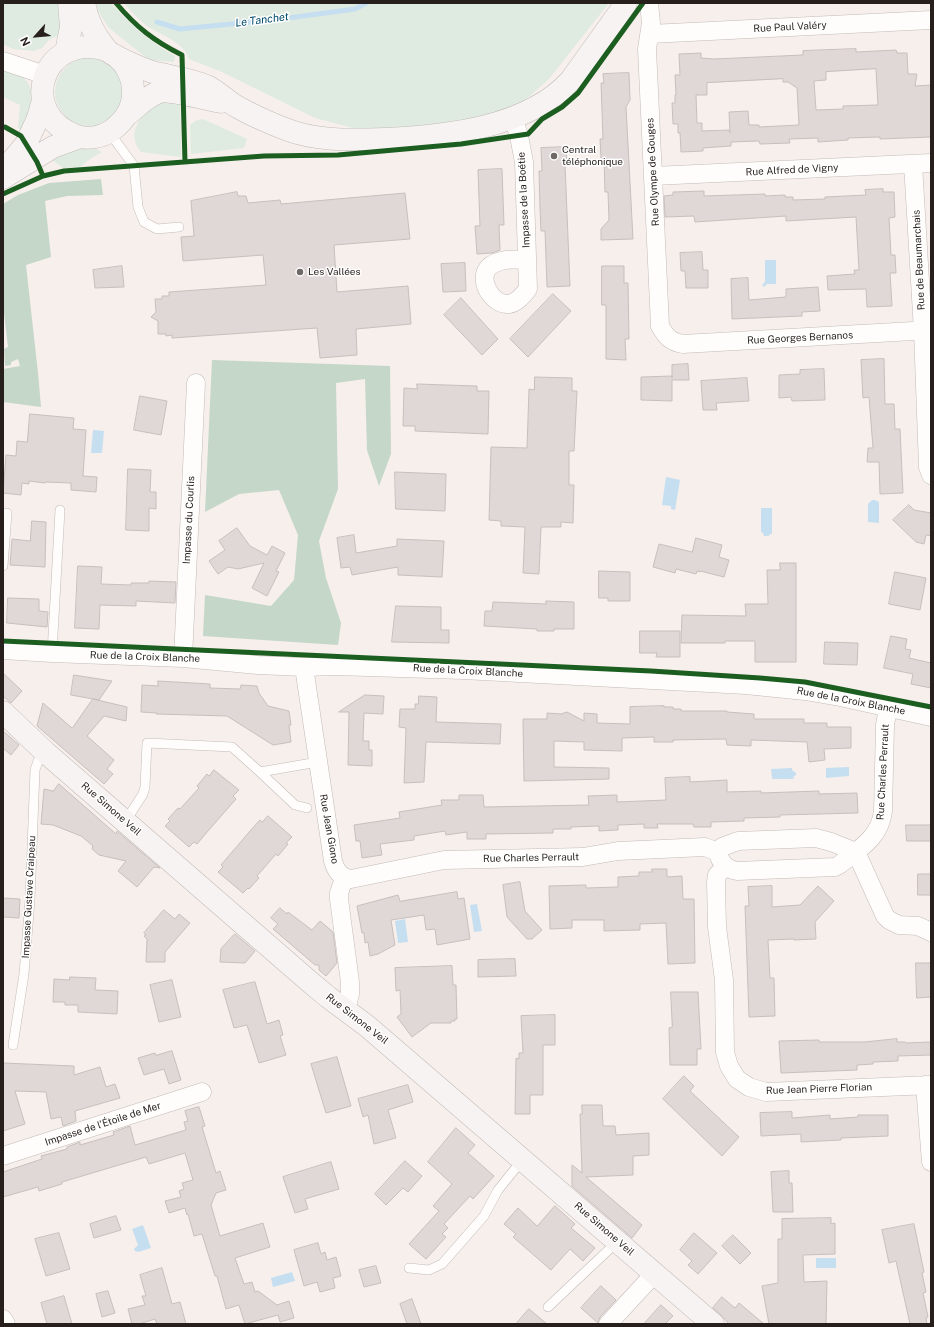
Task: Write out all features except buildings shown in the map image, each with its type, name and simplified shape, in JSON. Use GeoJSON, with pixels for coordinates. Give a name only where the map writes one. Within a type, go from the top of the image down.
{"type":"FeatureCollection","features":[{"type":"Feature","properties":{"kind":"main road"},"geometry":{"type":"LineString","coordinates":[[66,52],[71,27],[69,3]]}},
{"type":"Feature","properties":{"kind":"main road"},"geometry":{"type":"LineString","coordinates":[[84,3],[91,25],[112,54],[126,66],[131,78],[133,96],[128,114]]}},
{"type":"Feature","properties":{"kind":"main road"},"geometry":{"type":"LineString","coordinates":[[234,105],[171,92],[161,92],[154,94],[128,114],[120,125],[100,136],[90,138],[80,137],[67,132],[56,124],[47,113],[43,100],[42,88],[45,75],[57,58],[75,48],[86,46],[97,47],[146,70],[196,82],[210,88],[234,105],[268,122],[296,132],[324,138],[341,139],[391,139],[446,134],[483,127],[513,117],[546,101],[564,88],[581,67],[626,3]]}},
{"type":"Feature","properties":{"kind":"main road"},"geometry":{"type":"LineString","coordinates":[[3,171],[26,144],[38,118],[43,100]]}},
{"type":"Feature","properties":{"kind":"main road"},"geometry":{"type":"LineString","coordinates":[[3,178],[53,147],[80,137]]}},
{"type":"Feature","properties":{"kind":"main road","name":"Rue Simone Veil"},"geometry":{"type":"LineString","coordinates":[[3,712],[44,752],[310,982],[367,1026],[713,1324]]}},
{"type":"Feature","properties":{"kind":"street","name":"Rue Olympe de Gouges"},"geometry":{"type":"LineString","coordinates":[[649,3],[650,34],[648,49],[660,326],[669,340]]}},
{"type":"Feature","properties":{"kind":"street","name":"Rue Paul Valéry"},"geometry":{"type":"LineString","coordinates":[[650,34],[931,20]]}},
{"type":"Feature","properties":{"kind":"street"},"geometry":{"type":"LineString","coordinates":[[3,60],[45,75]]}},
{"type":"Feature","properties":{"kind":"street","name":"Impasse de la Boétie"},"geometry":{"type":"LineString","coordinates":[[513,117],[519,136],[524,162],[526,260]]}},
{"type":"Feature","properties":{"kind":"street","name":"Rue Alfred de Vigny"},"geometry":{"type":"LineString","coordinates":[[653,176],[931,163]]}},
{"type":"Feature","properties":{"kind":"street","name":"Rue de Beaumarchais"},"geometry":{"type":"LineString","coordinates":[[913,164],[927,330],[928,467],[931,475]]}},
{"type":"Feature","properties":{"kind":"street","name":"Rue Georges Bernanos"},"geometry":{"type":"LineString","coordinates":[[669,340],[675,343],[683,344],[927,330]]}},
{"type":"Feature","properties":{"kind":"street","name":"Impasse du Courlis"},"geometry":{"type":"LineString","coordinates":[[183,658],[196,383]]}},
{"type":"Feature","properties":{"kind":"street","name":"Rue de la Croix Blanche"},"geometry":{"type":"LineString","coordinates":[[3,650],[183,658],[258,665],[463,670],[754,686],[812,692],[876,704],[931,717]]}},
{"type":"Feature","properties":{"kind":"street","name":"Rue Jean Giono"},"geometry":{"type":"LineString","coordinates":[[304,667],[333,861],[335,868],[344,878]]}},
{"type":"Feature","properties":{"kind":"street","name":"Rue Charles Perrault"},"geometry":{"type":"LineString","coordinates":[[344,878],[357,879],[444,860],[583,857],[618,850],[705,847],[722,859],[730,870],[831,868],[839,865],[856,852],[874,835],[882,820],[884,725],[888,708]]}},
{"type":"Feature","properties":{"kind":"street"},"geometry":{"type":"LineString","coordinates":[[722,859],[722,846],[738,841],[816,838],[831,842],[856,852],[885,916],[889,920],[899,925],[927,926]]}},
{"type":"Feature","properties":{"kind":"street","name":"Rue Jean Pierre Florian"},"geometry":{"type":"LineString","coordinates":[[722,859],[716,882],[717,927],[724,980],[725,1052],[729,1066],[736,1079],[749,1087],[766,1092],[928,1085]]}},
{"type":"Feature","properties":{"kind":"street"},"geometry":{"type":"LineString","coordinates":[[344,878],[338,893],[350,982],[350,994],[346,1010]]}},
{"type":"Feature","properties":{"kind":"street"},"geometry":{"type":"LineString","coordinates":[[928,1085],[931,1162]]}},
{"type":"Feature","properties":{"kind":"street","name":"Impasse de l'Étoile de Mer"},"geometry":{"type":"LineString","coordinates":[[3,1156],[202,1092]]}},
{"type":"Feature","properties":{"kind":"street"},"geometry":{"type":"LineString","coordinates":[[608,1324],[655,1273]]}},
{"type":"Feature","properties":{"kind":"street"},"geometry":{"type":"LineString","coordinates":[[3,1319],[6,1324]]}},
{"type":"Feature","properties":{"kind":"lane"},"geometry":{"type":"LineString","coordinates":[[109,132],[134,166],[138,207],[144,222],[157,229],[179,227]]}},
{"type":"Feature","properties":{"kind":"lane"},"geometry":{"type":"LineString","coordinates":[[52,653],[60,510]]}},
{"type":"Feature","properties":{"kind":"lane"},"geometry":{"type":"LineString","coordinates":[[3,566],[7,513]]}},
{"type":"Feature","properties":{"kind":"lane"},"geometry":{"type":"LineString","coordinates":[[125,822],[144,794],[147,743],[232,747],[295,805],[307,808]]}},
{"type":"Feature","properties":{"kind":"lane","name":"Impasse Gustave Craipeau"},"geometry":{"type":"LineString","coordinates":[[13,1045],[24,974],[30,900],[35,770],[38,761],[44,752]]}},
{"type":"Feature","properties":{"kind":"lane"},"geometry":{"type":"LineString","coordinates":[[260,772],[318,762]]}},
{"type":"Feature","properties":{"kind":"lane"},"geometry":{"type":"LineString","coordinates":[[409,1268],[429,1270],[442,1264],[484,1216],[498,1190],[523,1159]]}},
{"type":"Feature","properties":{"kind":"lane"},"geometry":{"type":"LineString","coordinates":[[548,1307],[618,1241]]}},
{"type":"Feature","properties":{"kind":"shaded area"},"geometry":{"type":"Polygon","coordinates":[[[3,3],[61,3],[62,30],[59,35],[49,40],[42,48],[34,51],[13,49],[3,44],[3,3]]]}},
{"type":"Feature","properties":{"kind":"shaded area"},"geometry":{"type":"Polygon","coordinates":[[[96,3],[109,3],[113,5],[142,34],[175,56],[174,62],[149,60],[109,28],[99,13],[96,3]]]}},
{"type":"Feature","properties":{"kind":"shaded area"},"geometry":{"type":"Polygon","coordinates":[[[124,3],[609,3],[549,79],[523,102],[466,122],[428,127],[357,129],[315,118],[222,72],[189,59],[177,43],[147,26],[124,3]]]}},
{"type":"Feature","properties":{"kind":"shaded area"},"geometry":{"type":"Polygon","coordinates":[[[82,58],[96,58],[108,64],[117,73],[123,85],[121,105],[113,116],[102,124],[96,126],[82,126],[76,124],[65,116],[57,105],[55,99],[55,85],[57,79],[65,68],[76,60],[82,58]]]}},
{"type":"Feature","properties":{"kind":"shaded area"},"geometry":{"type":"Polygon","coordinates":[[[3,69],[20,75],[25,79],[32,91],[33,98],[27,133],[18,128],[20,105],[3,97],[3,69]]]}},
{"type":"Feature","properties":{"kind":"shaded area"},"geometry":{"type":"Polygon","coordinates":[[[156,102],[180,102],[181,157],[141,152],[136,145],[134,138],[137,125],[140,119],[156,102]]]}},
{"type":"Feature","properties":{"kind":"shaded area"},"geometry":{"type":"Polygon","coordinates":[[[203,119],[247,139],[244,148],[191,154],[190,125],[197,120],[203,119]]]}},
{"type":"Feature","properties":{"kind":"shaded area"},"geometry":{"type":"Polygon","coordinates":[[[96,149],[102,152],[80,167],[63,168],[48,157],[67,150],[96,149]]]}},
{"type":"Feature","properties":{"kind":"green space"},"geometry":{"type":"Polygon","coordinates":[[[101,179],[103,195],[67,196],[45,201],[51,257],[26,265],[41,407],[3,402],[3,369],[20,366],[18,359],[11,362],[11,365],[5,366],[4,349],[8,347],[3,312],[3,204],[18,195],[49,183],[101,179]]]}},
{"type":"Feature","properties":{"kind":"green space"},"geometry":{"type":"Polygon","coordinates":[[[212,360],[390,366],[391,454],[379,486],[367,450],[365,379],[336,383],[338,489],[319,541],[326,578],[341,623],[338,645],[203,636],[205,595],[271,606],[294,580],[298,535],[279,490],[239,494],[205,512],[212,360]]]}},
{"type":"Feature","properties":{"kind":"water"},"geometry":{"type":"Polygon","coordinates":[[[765,260],[776,260],[776,284],[767,284],[764,287],[762,285],[765,282],[765,260]]]}},
{"type":"Feature","properties":{"kind":"water"},"geometry":{"type":"Polygon","coordinates":[[[93,430],[104,431],[102,453],[91,453],[93,430]]]}},
{"type":"Feature","properties":{"kind":"water"},"geometry":{"type":"Polygon","coordinates":[[[666,477],[680,480],[675,510],[671,509],[671,506],[662,505],[666,477]]]}},
{"type":"Feature","properties":{"kind":"water"},"geometry":{"type":"Polygon","coordinates":[[[872,500],[879,502],[879,523],[868,522],[868,504],[872,500]]]}},
{"type":"Feature","properties":{"kind":"water"},"geometry":{"type":"Polygon","coordinates":[[[761,508],[772,508],[772,534],[769,536],[764,536],[761,532],[761,508]]]}},
{"type":"Feature","properties":{"kind":"water"},"geometry":{"type":"Polygon","coordinates":[[[849,767],[849,776],[826,778],[826,768],[849,767]]]}},
{"type":"Feature","properties":{"kind":"water"},"geometry":{"type":"Polygon","coordinates":[[[792,768],[792,770],[796,773],[793,777],[794,779],[772,779],[771,769],[792,768]]]}},
{"type":"Feature","properties":{"kind":"water"},"geometry":{"type":"Polygon","coordinates":[[[477,904],[482,931],[474,932],[470,905],[477,904]]]}},
{"type":"Feature","properties":{"kind":"water"},"geometry":{"type":"Polygon","coordinates":[[[405,919],[408,942],[398,943],[395,921],[405,919]]]}},
{"type":"Feature","properties":{"kind":"water"},"geometry":{"type":"Polygon","coordinates":[[[143,1225],[151,1248],[138,1252],[134,1249],[138,1245],[132,1229],[143,1225]]]}},
{"type":"Feature","properties":{"kind":"water"},"geometry":{"type":"Polygon","coordinates":[[[816,1258],[836,1258],[836,1268],[816,1268],[816,1258]]]}},
{"type":"Feature","properties":{"kind":"water"},"geometry":{"type":"Polygon","coordinates":[[[292,1272],[295,1281],[273,1287],[271,1278],[292,1272]]]}},
{"type":"Feature","properties":{"kind":"waterway","name":"Le Tanchet"},"geometry":{"type":"LineString","coordinates":[[157,22],[180,29],[273,20],[355,9],[366,3]]}},
{"type":"Feature","properties":{"kind":"cycle path"},"geometry":{"type":"LineString","coordinates":[[116,3],[146,33],[182,55],[185,162]]}},
{"type":"Feature","properties":{"kind":"cycle path"},"geometry":{"type":"LineString","coordinates":[[3,194],[43,176],[64,171],[264,156],[338,155],[461,144],[528,134],[542,119],[562,107],[578,93],[643,3]]}},
{"type":"Feature","properties":{"kind":"cycle path"},"geometry":{"type":"LineString","coordinates":[[5,127],[21,136],[37,162],[43,176]]}},
{"type":"Feature","properties":{"kind":"cycle path"},"geometry":{"type":"LineString","coordinates":[[3,641],[651,671],[760,678],[805,682],[931,707]]}},
{"type":"Feature","properties":{"kind":"place","name":"Central téléphonique"},"geometry":{"type":"Point","coordinates":[554,156]}},
{"type":"Feature","properties":{"kind":"place","name":"Les Vallées"},"geometry":{"type":"Point","coordinates":[300,272]}}]}
